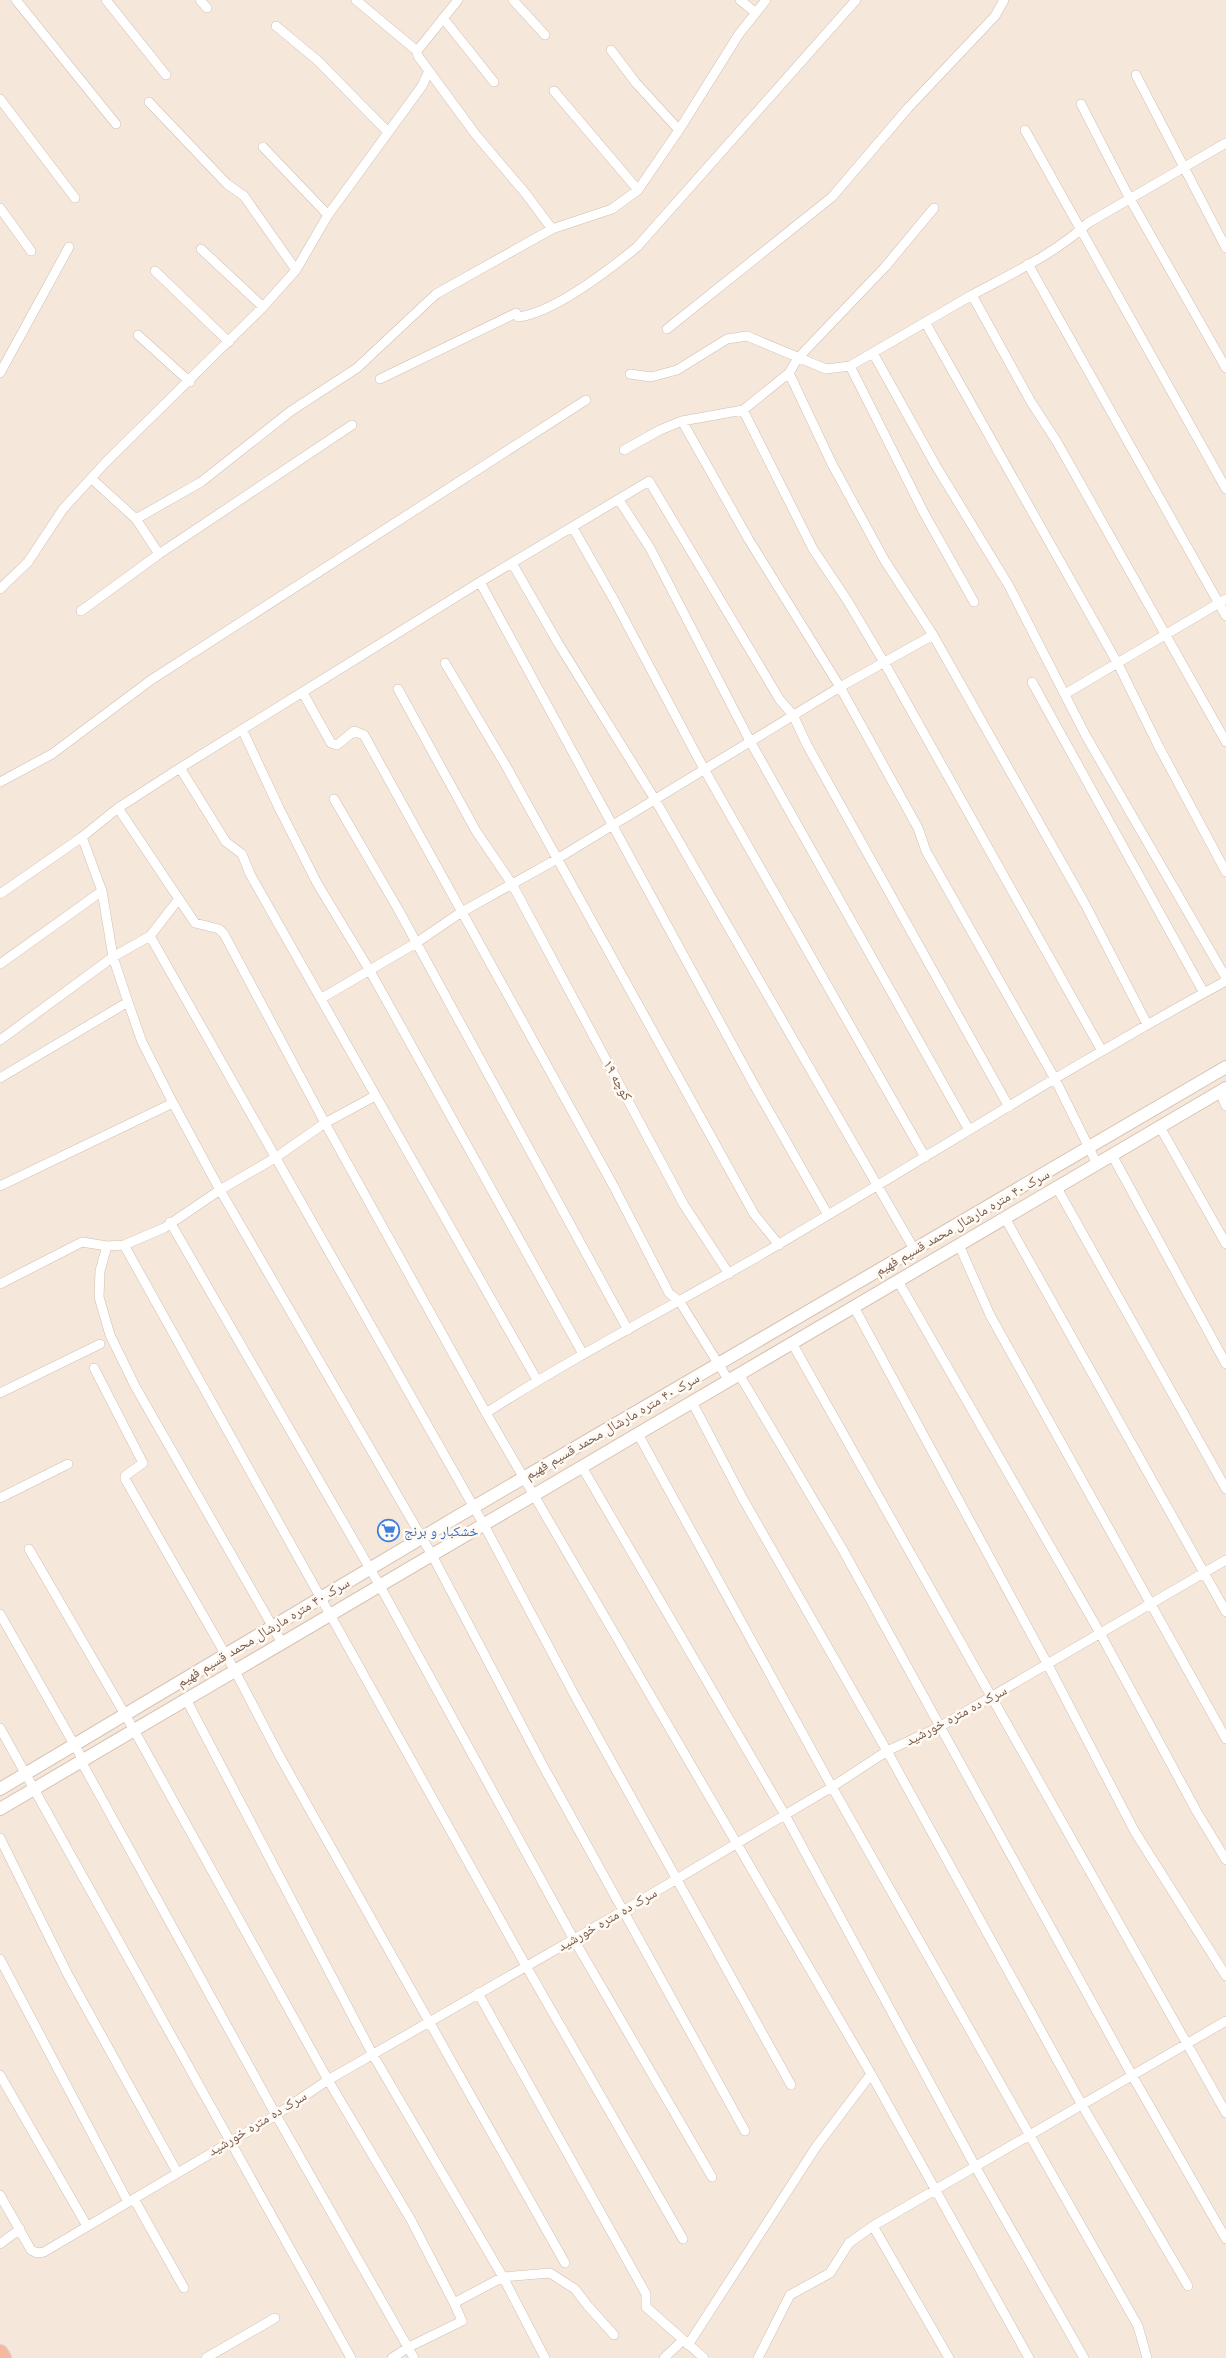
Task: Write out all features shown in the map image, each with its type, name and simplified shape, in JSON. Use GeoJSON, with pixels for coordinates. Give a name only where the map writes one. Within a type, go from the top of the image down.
{"type":"FeatureCollection","features":[{"type":"Feature","properties":{"kind":"highway"},"geometry":{"type":"LineString","coordinates":[[0,2353],[3,2358]]}},
{"type":"Feature","properties":{"kind":"street"},"geometry":{"type":"LineString","coordinates":[[16,0],[116,124]]}},
{"type":"Feature","properties":{"kind":"street"},"geometry":{"type":"LineString","coordinates":[[106,0],[166,75]]}},
{"type":"Feature","properties":{"kind":"street"},"geometry":{"type":"LineString","coordinates":[[200,0],[208,8]]}},
{"type":"Feature","properties":{"kind":"street"},"geometry":{"type":"LineString","coordinates":[[356,0],[417,51],[418,56],[476,135],[526,194],[552,229]]}},
{"type":"Feature","properties":{"kind":"street"},"geometry":{"type":"LineString","coordinates":[[417,51],[458,0]]}},
{"type":"Feature","properties":{"kind":"street"},"geometry":{"type":"LineString","coordinates":[[513,0],[545,35]]}},
{"type":"Feature","properties":{"kind":"street"},"geometry":{"type":"LineString","coordinates":[[740,0],[756,13]]}},
{"type":"Feature","properties":{"kind":"street"},"geometry":{"type":"LineString","coordinates":[[136,519],[201,482],[291,411],[357,368],[436,294],[552,229],[612,210],[638,190],[680,130],[739,34],[766,0]]}},
{"type":"Feature","properties":{"kind":"street"},"geometry":{"type":"LineString","coordinates":[[380,380],[516,313],[518,317],[535,313],[603,275],[637,247],[856,0]]}},
{"type":"Feature","properties":{"kind":"street"},"geometry":{"type":"LineString","coordinates":[[667,329],[832,196],[908,108],[995,16],[1004,0]]}},
{"type":"Feature","properties":{"kind":"street"},"geometry":{"type":"LineString","coordinates":[[443,18],[494,82]]}},
{"type":"Feature","properties":{"kind":"street"},"geometry":{"type":"LineString","coordinates":[[276,26],[317,60],[388,132]]}},
{"type":"Feature","properties":{"kind":"street"},"geometry":{"type":"LineString","coordinates":[[611,50],[636,83],[680,130]]}},
{"type":"Feature","properties":{"kind":"street"},"geometry":{"type":"LineString","coordinates":[[0,589],[28,562],[63,509],[229,342],[296,270],[328,215],[422,86],[429,71]]}},
{"type":"Feature","properties":{"kind":"street"},"geometry":{"type":"LineString","coordinates":[[1136,75],[1226,248]]}},
{"type":"Feature","properties":{"kind":"street"},"geometry":{"type":"LineString","coordinates":[[554,91],[638,190]]}},
{"type":"Feature","properties":{"kind":"street"},"geometry":{"type":"LineString","coordinates":[[0,99],[75,198]]}},
{"type":"Feature","properties":{"kind":"street"},"geometry":{"type":"LineString","coordinates":[[149,102],[227,184],[244,196],[296,270]]}},
{"type":"Feature","properties":{"kind":"street"},"geometry":{"type":"LineString","coordinates":[[1081,104],[1130,199],[1226,368]]}},
{"type":"Feature","properties":{"kind":"street"},"geometry":{"type":"LineString","coordinates":[[1025,130],[1226,489]]}},
{"type":"Feature","properties":{"kind":"street"},"geometry":{"type":"LineString","coordinates":[[630,374],[651,376],[677,370],[721,342],[747,336],[790,352],[798,358],[826,369],[850,366],[1028,264],[1080,231],[1088,223],[1226,143]]}},
{"type":"Feature","properties":{"kind":"street"},"geometry":{"type":"LineString","coordinates":[[263,147],[328,215]]}},
{"type":"Feature","properties":{"kind":"street"},"geometry":{"type":"LineString","coordinates":[[0,208],[31,251]]}},
{"type":"Feature","properties":{"kind":"street"},"geometry":{"type":"LineString","coordinates":[[624,450],[660,430],[682,421],[743,410],[789,373],[798,358],[885,267],[934,208]]}},
{"type":"Feature","properties":{"kind":"street"},"geometry":{"type":"LineString","coordinates":[[0,373],[69,247]]}},
{"type":"Feature","properties":{"kind":"street"},"geometry":{"type":"LineString","coordinates":[[201,249],[263,307]]}},
{"type":"Feature","properties":{"kind":"street"},"geometry":{"type":"LineString","coordinates":[[1028,264],[1222,601],[1226,616]]}},
{"type":"Feature","properties":{"kind":"street"},"geometry":{"type":"LineString","coordinates":[[155,271],[229,342]]}},
{"type":"Feature","properties":{"kind":"street"},"geometry":{"type":"LineString","coordinates":[[972,295],[1031,402],[1057,442],[1226,742]]}},
{"type":"Feature","properties":{"kind":"street"},"geometry":{"type":"LineString","coordinates":[[925,322],[1118,664],[1159,747],[1226,872]]}},
{"type":"Feature","properties":{"kind":"street"},"geometry":{"type":"LineString","coordinates":[[138,335],[190,382]]}},
{"type":"Feature","properties":{"kind":"street"},"geometry":{"type":"LineString","coordinates":[[486,1413],[537,1380],[680,1302],[779,1245],[1147,1024],[1226,979],[1086,736],[1009,586],[936,466],[874,353]]}},
{"type":"Feature","properties":{"kind":"street"},"geometry":{"type":"LineString","coordinates":[[850,366],[924,514],[974,602]]}},
{"type":"Feature","properties":{"kind":"street"},"geometry":{"type":"LineString","coordinates":[[789,373],[832,464],[886,561],[933,635],[1085,904],[1147,1024]]}},
{"type":"Feature","properties":{"kind":"street"},"geometry":{"type":"LineString","coordinates":[[0,782],[52,754],[157,676],[586,400]]}},
{"type":"Feature","properties":{"kind":"street"},"geometry":{"type":"LineString","coordinates":[[743,410],[813,549],[847,600],[885,664],[1102,1051]]}},
{"type":"Feature","properties":{"kind":"street"},"geometry":{"type":"LineString","coordinates":[[682,421],[749,540],[840,687],[918,828],[926,851],[1055,1079],[1097,1164]]}},
{"type":"Feature","properties":{"kind":"street"},"geometry":{"type":"LineString","coordinates":[[81,611],[159,554],[352,425]]}},
{"type":"Feature","properties":{"kind":"street"},"geometry":{"type":"LineString","coordinates":[[92,479],[136,519],[159,554]]}},
{"type":"Feature","properties":{"kind":"street"},"geometry":{"type":"LineString","coordinates":[[0,894],[82,837],[118,808],[180,768],[480,582],[649,481],[780,700],[793,715],[807,746],[1009,1107]]}},
{"type":"Feature","properties":{"kind":"street"},"geometry":{"type":"LineString","coordinates":[[619,500],[650,548],[750,741],[969,1130]]}},
{"type":"Feature","properties":{"kind":"street"},"geometry":{"type":"LineString","coordinates":[[572,528],[614,600],[704,768],[925,1157]]}},
{"type":"Feature","properties":{"kind":"street"},"geometry":{"type":"LineString","coordinates":[[512,563],[558,643],[654,798],[914,1250]]}},
{"type":"Feature","properties":{"kind":"street"},"geometry":{"type":"LineString","coordinates":[[480,582],[758,1091],[828,1215]]}},
{"type":"Feature","properties":{"kind":"street"},"geometry":{"type":"LineString","coordinates":[[1065,694],[1222,601]]}},
{"type":"Feature","properties":{"kind":"street"},"geometry":{"type":"LineString","coordinates":[[322,998],[416,943],[460,913],[557,859],[654,798],[840,687],[885,664],[933,635]]}},
{"type":"Feature","properties":{"kind":"street"},"geometry":{"type":"LineString","coordinates":[[445,663],[557,859],[754,1214],[779,1245]]}},
{"type":"Feature","properties":{"kind":"street"},"geometry":{"type":"LineString","coordinates":[[1032,682],[1204,993]]}},
{"type":"Feature","properties":{"kind":"street","name":"کوچه ۱۹"},"geometry":{"type":"LineString","coordinates":[[398,689],[476,831],[512,884],[684,1205],[729,1274]]}},
{"type":"Feature","properties":{"kind":"street"},"geometry":{"type":"LineString","coordinates":[[303,693],[331,743],[336,745],[354,731],[364,735],[460,913],[495,970],[613,1185],[669,1293],[680,1302],[718,1364],[734,1377],[843,1550],[1134,2077],[1226,2239]]}},
{"type":"Feature","properties":{"kind":"street"},"geometry":{"type":"LineString","coordinates":[[242,729],[317,883],[370,971],[583,1354]]}},
{"type":"Feature","properties":{"kind":"street"},"geometry":{"type":"LineString","coordinates":[[180,768],[226,842],[242,854],[250,874],[537,1380]]}},
{"type":"Feature","properties":{"kind":"street"},"geometry":{"type":"LineString","coordinates":[[334,800],[416,943],[628,1330]]}},
{"type":"Feature","properties":{"kind":"street"},"geometry":{"type":"LineString","coordinates":[[118,808],[195,924],[219,929],[224,934],[325,1123],[486,1413],[871,2074],[1030,2358]]}},
{"type":"Feature","properties":{"kind":"street"},"geometry":{"type":"LineString","coordinates":[[82,837],[102,891],[113,957],[128,1002],[142,1042],[173,1103],[220,1190],[432,1555],[542,1764],[745,2131]]}},
{"type":"Feature","properties":{"kind":"street"},"geometry":{"type":"LineString","coordinates":[[0,964],[102,891]]}},
{"type":"Feature","properties":{"kind":"street"},"geometry":{"type":"LineString","coordinates":[[0,1040],[113,957],[150,936],[178,900]]}},
{"type":"Feature","properties":{"kind":"street"},"geometry":{"type":"LineString","coordinates":[[150,936],[484,1525],[575,1696],[791,2085]]}},
{"type":"Feature","properties":{"kind":"street"},"geometry":{"type":"LineString","coordinates":[[0,1078],[128,1002]]}},
{"type":"Feature","properties":{"kind":"street","name":"سرک ۴۰ متره مارشال محمد قسیم فهیم"},"geometry":{"type":"LineString","coordinates":[[0,1789],[473,1507],[1226,1067]]}},
{"type":"Feature","properties":{"kind":"street"},"geometry":{"type":"LineString","coordinates":[[1223,1090],[1226,1106]]}},
{"type":"Feature","properties":{"kind":"street","name":"سرک ۴۰ متره مارشال محمد قسیم فهیم"},"geometry":{"type":"LineString","coordinates":[[0,1809],[1223,1090]]}},
{"type":"Feature","properties":{"kind":"street"},"geometry":{"type":"LineString","coordinates":[[0,1284],[82,1242],[107,1246],[124,1245],[164,1228],[170,1222],[220,1190],[275,1158],[325,1123],[375,1096]]}},
{"type":"Feature","properties":{"kind":"street"},"geometry":{"type":"LineString","coordinates":[[0,1186],[173,1103]]}},
{"type":"Feature","properties":{"kind":"street"},"geometry":{"type":"LineString","coordinates":[[1160,1127],[1226,1244]]}},
{"type":"Feature","properties":{"kind":"street"},"geometry":{"type":"LineString","coordinates":[[1112,1156],[1226,1364]]}},
{"type":"Feature","properties":{"kind":"street"},"geometry":{"type":"LineString","coordinates":[[1057,1188],[1226,1489]]}},
{"type":"Feature","properties":{"kind":"street"},"geometry":{"type":"LineString","coordinates":[[1005,1218],[1226,1612]]}},
{"type":"Feature","properties":{"kind":"street"},"geometry":{"type":"LineString","coordinates":[[170,1222],[370,1568],[573,1938],[712,2177]]}},
{"type":"Feature","properties":{"kind":"street"},"geometry":{"type":"LineString","coordinates":[[124,1245],[526,1966],[683,2239]]}},
{"type":"Feature","properties":{"kind":"street"},"geometry":{"type":"LineString","coordinates":[[959,1245],[990,1315],[1226,1738]]}},
{"type":"Feature","properties":{"kind":"street"},"geometry":{"type":"LineString","coordinates":[[107,1246],[100,1271],[99,1298],[110,1335],[135,1386],[282,1643]]}},
{"type":"Feature","properties":{"kind":"street"},"geometry":{"type":"LineString","coordinates":[[898,1281],[1100,1633],[1197,1812],[1226,1860]]}},
{"type":"Feature","properties":{"kind":"street"},"geometry":{"type":"LineString","coordinates":[[854,1307],[1048,1665],[1135,1832],[1226,1976]]}},
{"type":"Feature","properties":{"kind":"street"},"geometry":{"type":"LineString","coordinates":[[792,1343],[1226,2113]]}},
{"type":"Feature","properties":{"kind":"street"},"geometry":{"type":"LineString","coordinates":[[0,1393],[100,1344]]}},
{"type":"Feature","properties":{"kind":"street"},"geometry":{"type":"LineString","coordinates":[[94,1368],[143,1463],[125,1476],[125,1479],[235,1671],[428,2021],[565,2263]]}},
{"type":"Feature","properties":{"kind":"street"},"geometry":{"type":"LineString","coordinates":[[692,1402],[743,1499],[888,1751],[1082,2105],[1188,2286]]}},
{"type":"Feature","properties":{"kind":"street"},"geometry":{"type":"LineString","coordinates":[[638,1434],[832,1787],[1138,2326],[1147,2358]]}},
{"type":"Feature","properties":{"kind":"street"},"geometry":{"type":"LineString","coordinates":[[0,1498],[68,1464]]}},
{"type":"Feature","properties":{"kind":"street"},"geometry":{"type":"LineString","coordinates":[[582,1467],[785,1814],[975,2166],[1084,2358]]}},
{"type":"Feature","properties":{"kind":"street"},"geometry":{"type":"LineString","coordinates":[[29,1549],[125,1714],[328,2080],[412,2220],[454,2303],[462,2321],[409,2347],[392,2358]]}},
{"type":"Feature","properties":{"kind":"street","name":"سرک ده متره خورشید"},"geometry":{"type":"LineString","coordinates":[[20,2229],[31,2250],[38,2253],[44,2252],[276,2114],[328,2080],[478,1992],[623,1911],[832,1787],[888,1751],[941,1726],[1226,1560]]}},
{"type":"Feature","properties":{"kind":"street"},"geometry":{"type":"LineString","coordinates":[[0,1614],[276,2114],[414,2358]]}},
{"type":"Feature","properties":{"kind":"street"},"geometry":{"type":"LineString","coordinates":[[186,1699],[373,2055],[503,2277],[545,2358]]}},
{"type":"Feature","properties":{"kind":"street"},"geometry":{"type":"LineString","coordinates":[[0,1728],[351,2358]]}},
{"type":"Feature","properties":{"kind":"street"},"geometry":{"type":"LineString","coordinates":[[0,1838],[68,1975],[177,2172]]}},
{"type":"Feature","properties":{"kind":"street"},"geometry":{"type":"LineString","coordinates":[[0,1959],[131,2200],[184,2288]]}},
{"type":"Feature","properties":{"kind":"street"},"geometry":{"type":"LineString","coordinates":[[478,1992],[646,2294],[646,2307],[704,2358]]}},
{"type":"Feature","properties":{"kind":"street"},"geometry":{"type":"LineString","coordinates":[[758,2358],[790,2295],[830,2273],[849,2243],[873,2226],[975,2166],[1134,2077],[1226,2021]]}},
{"type":"Feature","properties":{"kind":"street"},"geometry":{"type":"LineString","coordinates":[[664,2358],[685,2343],[816,2147],[871,2074]]}},
{"type":"Feature","properties":{"kind":"street"},"geometry":{"type":"LineString","coordinates":[[0,2075],[87,2226]]}},
{"type":"Feature","properties":{"kind":"street"},"geometry":{"type":"LineString","coordinates":[[0,2195],[20,2229],[0,2244]]}},
{"type":"Feature","properties":{"kind":"street"},"geometry":{"type":"LineString","coordinates":[[873,2226],[949,2358]]}},
{"type":"Feature","properties":{"kind":"street"},"geometry":{"type":"LineString","coordinates":[[454,2303],[503,2277],[550,2273],[575,2289],[614,2335]]}},
{"type":"Feature","properties":{"kind":"street"},"geometry":{"type":"LineString","coordinates":[[206,2358],[275,2318]]}},
{"type":"Feature","properties":{"kind":"shaded area"},"geometry":{"type":"Polygon","coordinates":[[[0,0],[1226,0],[1226,2358],[0,2358],[0,0]]]}},
{"type":"Feature","properties":{"kind":"place","name":"خشکبار و برنج"},"geometry":{"type":"Point","coordinates":[388,1531]}}]}
